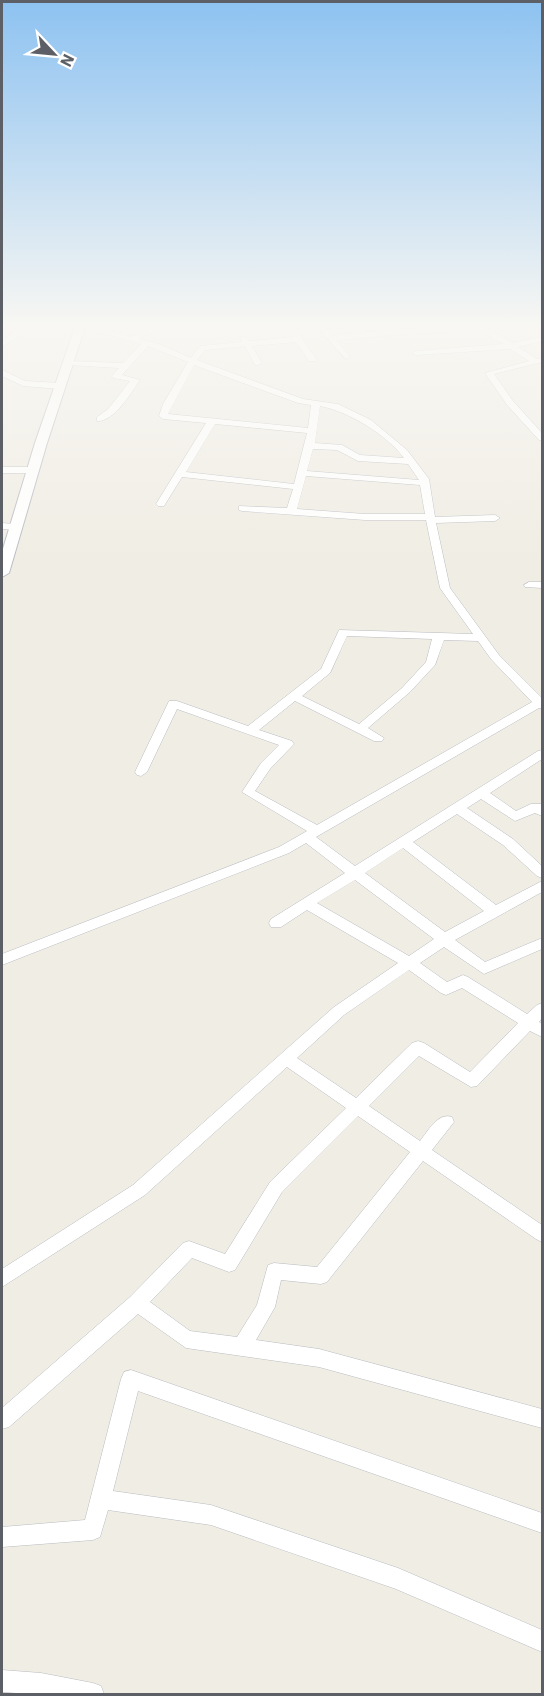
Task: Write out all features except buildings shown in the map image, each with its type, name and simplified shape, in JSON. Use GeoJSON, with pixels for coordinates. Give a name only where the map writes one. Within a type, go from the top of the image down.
{"type":"FeatureCollection","features":[{"type":"Feature","properties":{"kind":"street"},"geometry":{"type":"LineString","coordinates":[[2,573],[4,559],[54,403]]}},
{"type":"Feature","properties":{"kind":"street"},"geometry":{"type":"LineString","coordinates":[[100,419],[117,403]]}},
{"type":"Feature","properties":{"kind":"street"},"geometry":{"type":"LineString","coordinates":[[167,403],[163,416],[312,431]]}},
{"type":"Feature","properties":{"kind":"street"},"geometry":{"type":"LineString","coordinates":[[291,513],[309,447],[316,403]]}},
{"type":"Feature","properties":{"kind":"street"},"geometry":{"type":"LineString","coordinates":[[2,960],[284,850],[541,703],[495,657],[445,588],[430,519],[425,483],[411,461],[404,452],[368,422],[335,406],[317,403]]}},
{"type":"Feature","properties":{"kind":"street"},"geometry":{"type":"LineString","coordinates":[[510,403],[543,438]]}},
{"type":"Feature","properties":{"kind":"street"},"geometry":{"type":"LineString","coordinates":[[161,504],[212,421]]}},
{"type":"Feature","properties":{"kind":"street"},"geometry":{"type":"LineString","coordinates":[[309,447],[339,447],[358,458],[411,461]]}},
{"type":"Feature","properties":{"kind":"street"},"geometry":{"type":"LineString","coordinates":[[2,470],[33,470]]}},
{"type":"Feature","properties":{"kind":"street"},"geometry":{"type":"LineString","coordinates":[[302,473],[425,483]]}},
{"type":"Feature","properties":{"kind":"street"},"geometry":{"type":"LineString","coordinates":[[180,474],[298,487]]}},
{"type":"Feature","properties":{"kind":"street"},"geometry":{"type":"LineString","coordinates":[[242,508],[365,518],[495,518]]}},
{"type":"Feature","properties":{"kind":"street"},"geometry":{"type":"LineString","coordinates":[[2,526],[15,527]]}},
{"type":"Feature","properties":{"kind":"street"},"geometry":{"type":"LineString","coordinates":[[529,585],[543,585]]}},
{"type":"Feature","properties":{"kind":"street"},"geometry":{"type":"LineString","coordinates":[[250,730],[326,671],[343,632],[481,638]]}},
{"type":"Feature","properties":{"kind":"street"},"geometry":{"type":"LineString","coordinates":[[360,729],[406,690],[430,663],[439,636]]}},
{"type":"Feature","properties":{"kind":"street"},"geometry":{"type":"LineString","coordinates":[[293,696],[378,738]]}},
{"type":"Feature","properties":{"kind":"street"},"geometry":{"type":"LineString","coordinates":[[141,772],[173,704],[288,744],[265,766],[248,792],[312,834],[354,874],[484,969],[543,943]]}},
{"type":"Feature","properties":{"kind":"street"},"geometry":{"type":"LineString","coordinates":[[276,923],[543,754]]}},
{"type":"Feature","properties":{"kind":"street"},"geometry":{"type":"LineString","coordinates":[[482,793],[515,817],[536,807],[543,812]]}},
{"type":"Feature","properties":{"kind":"street"},"geometry":{"type":"LineString","coordinates":[[458,808],[508,842],[543,873]]}},
{"type":"Feature","properties":{"kind":"street"},"geometry":{"type":"LineString","coordinates":[[404,842],[495,912]]}},
{"type":"Feature","properties":{"kind":"street"},"geometry":{"type":"LineString","coordinates":[[2,1278],[139,1190],[339,1011],[443,940],[543,886]]}},
{"type":"Feature","properties":{"kind":"street"},"geometry":{"type":"LineString","coordinates":[[307,904],[408,962],[446,989],[463,981],[535,1027]]}},
{"type":"Feature","properties":{"kind":"street"},"geometry":{"type":"LineString","coordinates":[[2,1420],[137,1303],[189,1249],[229,1264],[276,1187],[418,1047],[471,1081],[535,1027],[543,1009]]}},
{"type":"Feature","properties":{"kind":"street"},"geometry":{"type":"LineString","coordinates":[[286,1058],[543,1234]]}},
{"type":"Feature","properties":{"kind":"street"},"geometry":{"type":"LineString","coordinates":[[242,1347],[266,1307],[274,1271],[321,1276],[447,1122]]}},
{"type":"Feature","properties":{"kind":"street"},"geometry":{"type":"LineString","coordinates":[[137,1303],[186,1339],[319,1358],[543,1419]]}},
{"type":"Feature","properties":{"kind":"street"},"geometry":{"type":"LineString","coordinates":[[2,1537],[93,1530],[131,1378],[352,1458],[543,1523]]}},
{"type":"Feature","properties":{"kind":"street"},"geometry":{"type":"LineString","coordinates":[[100,1499],[211,1515],[398,1579],[543,1641]]}},
{"type":"Feature","properties":{"kind":"street"},"geometry":{"type":"LineString","coordinates":[[2,1681],[45,1690],[93,1695]]}}]}
